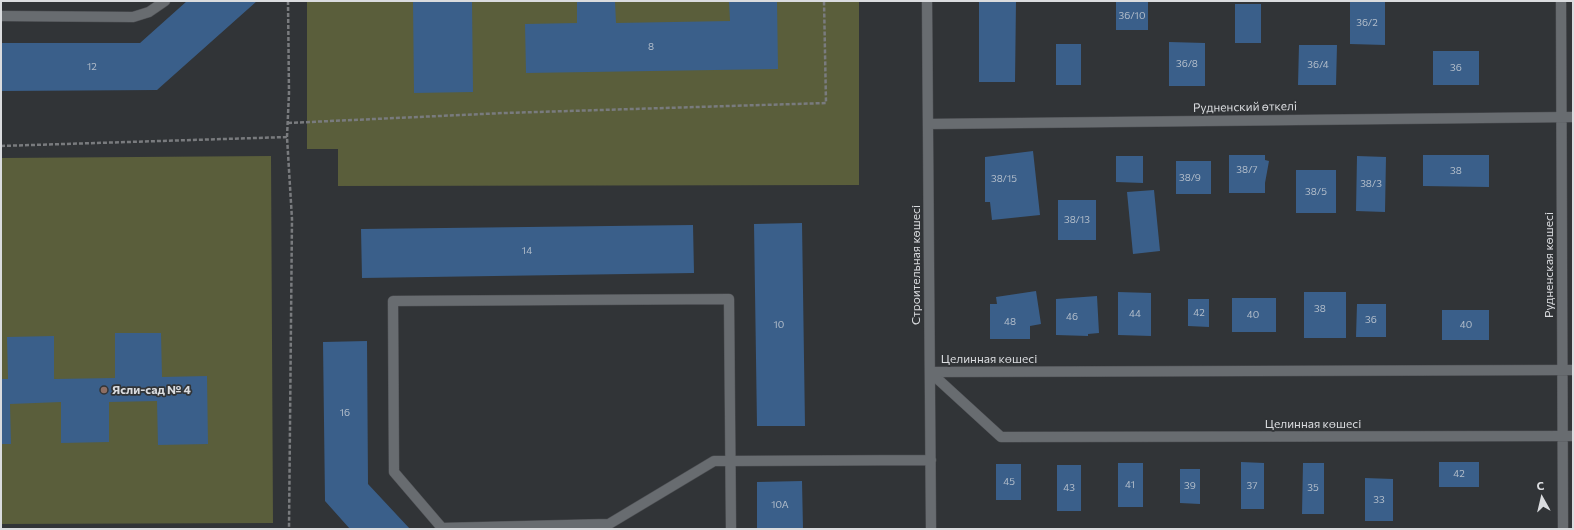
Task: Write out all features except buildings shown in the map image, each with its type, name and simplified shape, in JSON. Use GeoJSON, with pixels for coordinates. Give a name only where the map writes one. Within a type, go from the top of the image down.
{"type":"FeatureCollection","features":[{"type":"Feature","properties":{"kind":"street"},"geometry":{"type":"LineString","coordinates":[[1,16],[133,17],[149,12],[164,1]]}},
{"type":"Feature","properties":{"kind":"street","name":"Строительная көшесі"},"geometry":{"type":"LineString","coordinates":[[927,1],[931,529]]}},
{"type":"Feature","properties":{"kind":"street","name":"Рудненская көшесі"},"geometry":{"type":"LineString","coordinates":[[1561,1],[1562,370],[1568,436],[1563,529]]}},
{"type":"Feature","properties":{"kind":"street","name":"Рудненский өткелі"},"geometry":{"type":"LineString","coordinates":[[928,124],[1573,117]]}},
{"type":"Feature","properties":{"kind":"street"},"geometry":{"type":"LineString","coordinates":[[731,529],[730,461],[729,298],[393,301],[394,472],[442,528],[609,526],[714,461],[730,461],[931,460]]}},
{"type":"Feature","properties":{"kind":"street","name":"Целинная көшесі"},"geometry":{"type":"LineString","coordinates":[[930,372],[1573,370]]}},
{"type":"Feature","properties":{"kind":"street","name":"Целинная көшесі"},"geometry":{"type":"LineString","coordinates":[[930,372],[1001,437],[1568,436]]}},
{"type":"Feature","properties":{"kind":"path"},"geometry":{"type":"LineString","coordinates":[[288,1],[287,137],[292,219],[289,529]]}},
{"type":"Feature","properties":{"kind":"path"},"geometry":{"type":"LineString","coordinates":[[288,123],[504,112],[826,103],[824,1]]}},
{"type":"Feature","properties":{"kind":"path"},"geometry":{"type":"LineString","coordinates":[[1,146],[287,137]]}},
{"type":"Feature","properties":{"kind":"green space"},"geometry":{"type":"Polygon","coordinates":[[[307,1],[859,1],[859,185],[338,186],[338,149],[307,149],[307,1]]]}},
{"type":"Feature","properties":{"kind":"green space"},"geometry":{"type":"Polygon","coordinates":[[[271,156],[273,523],[1,524],[1,158],[271,156]]]}},
{"type":"Feature","properties":{"kind":"place","name":"Ясли-сад № 4"},"geometry":{"type":"Point","coordinates":[104,390]}}]}
